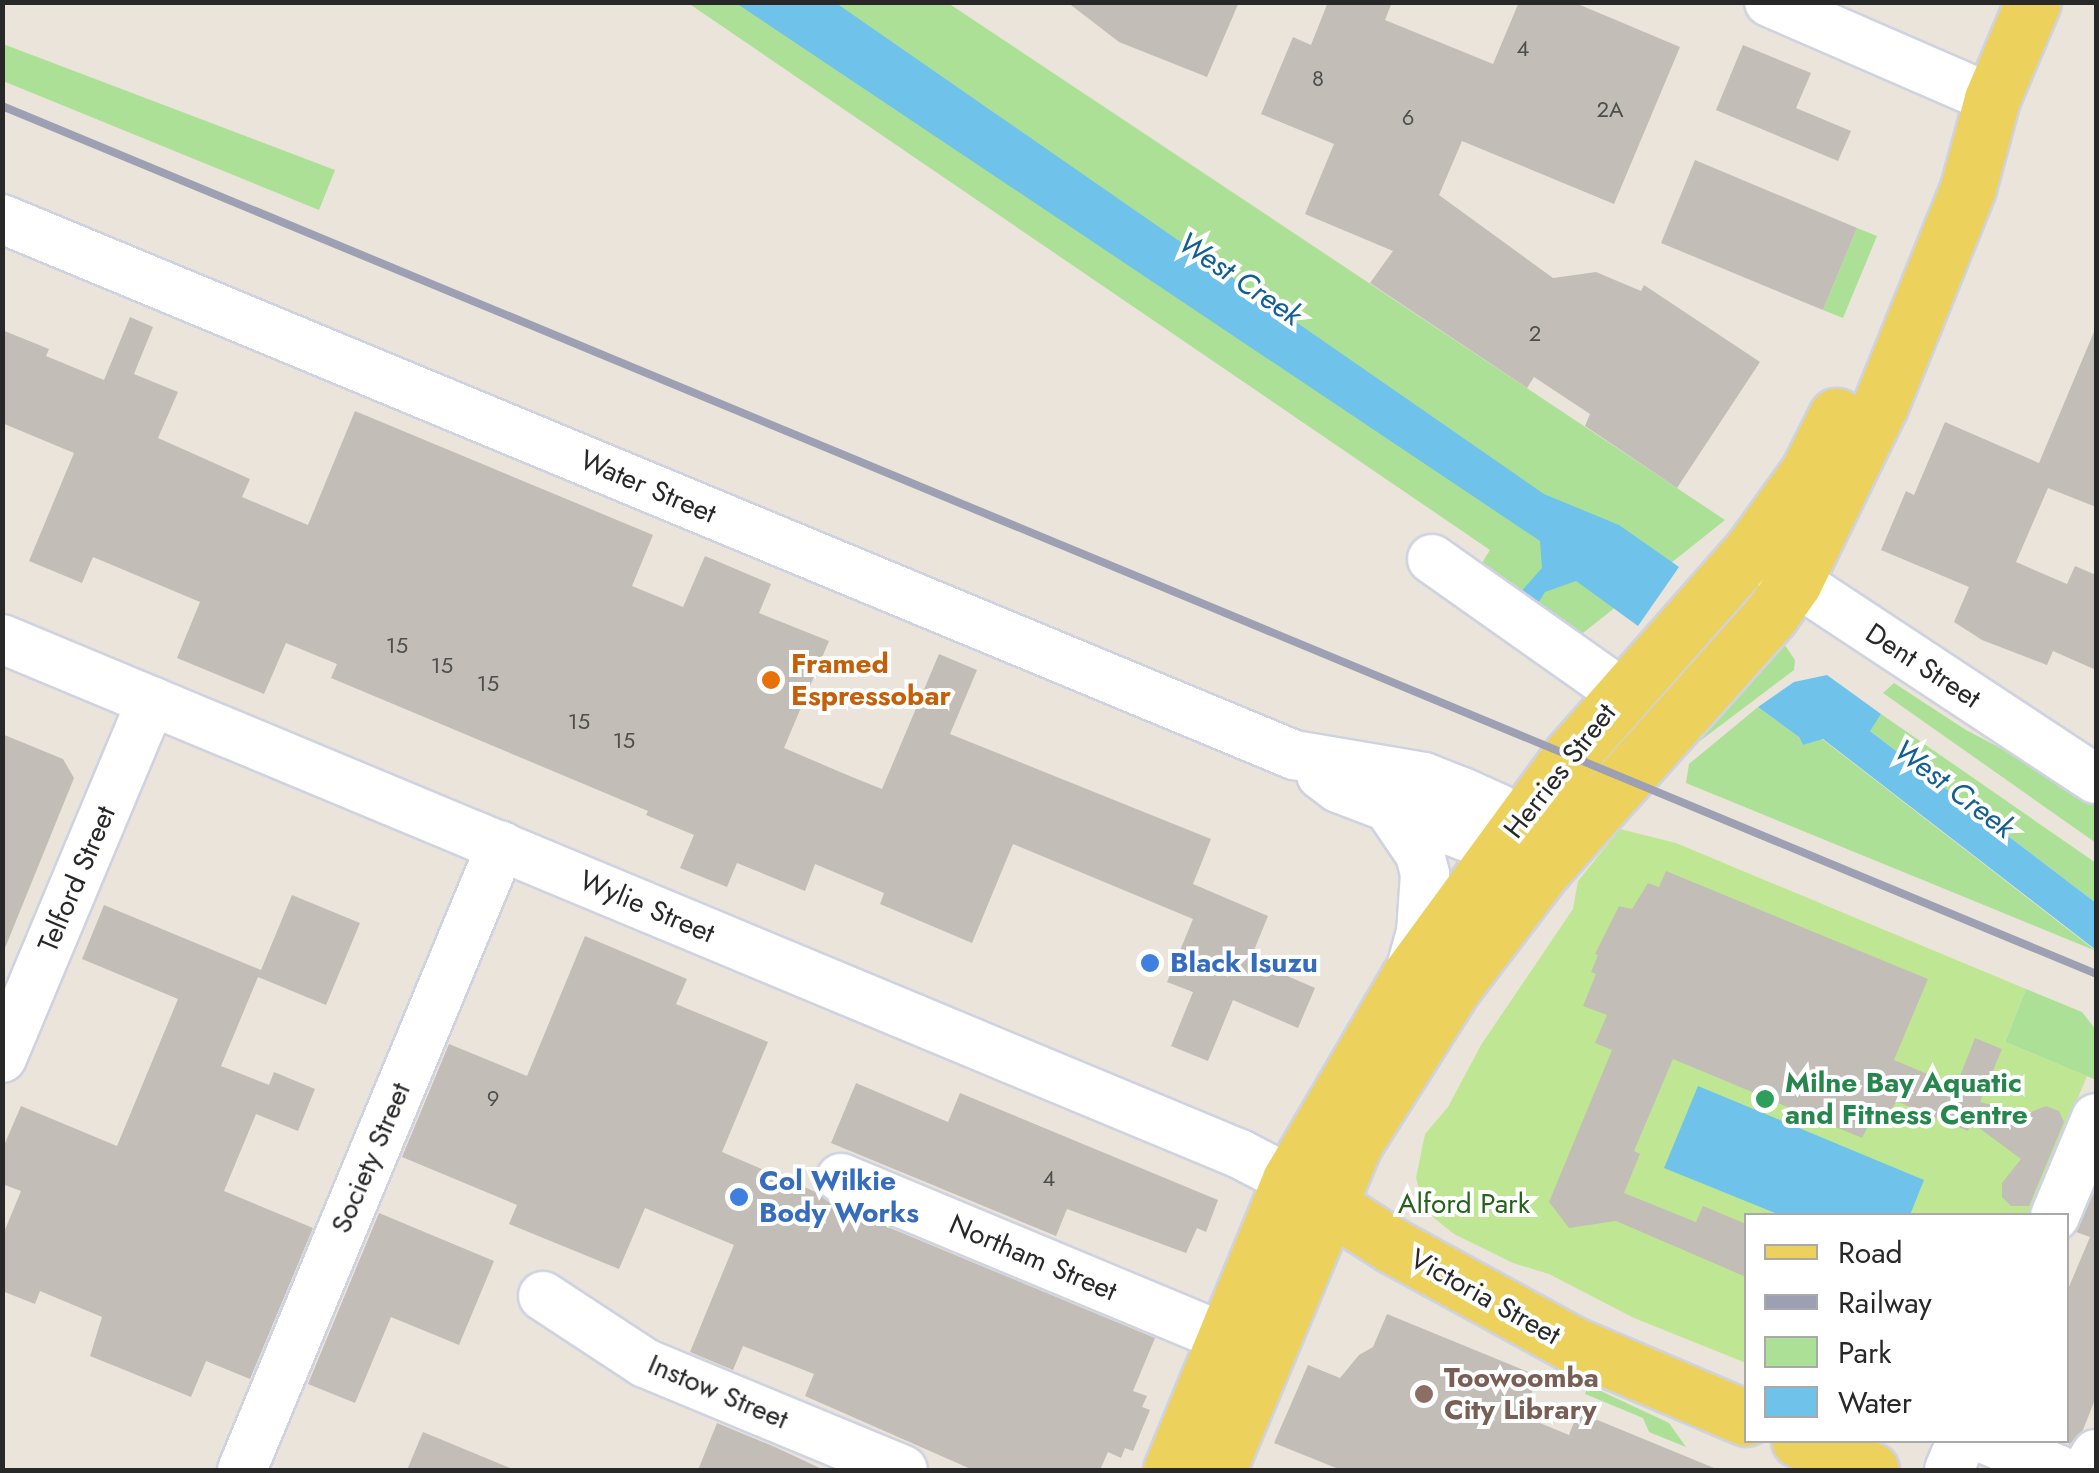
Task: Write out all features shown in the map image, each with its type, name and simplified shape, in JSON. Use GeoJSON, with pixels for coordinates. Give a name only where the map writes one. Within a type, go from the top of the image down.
{"type":"FeatureCollection","features":[{"type":"Feature","properties":{"kind":"main road","name":"Herries Street"},"geometry":{"type":"LineString","coordinates":[[1170,1470],[1224,1338],[1309,1192],[1408,978],[1524,854],[1772,615],[1794,582],[1880,406],[1968,188],[1992,99],[2032,2]]}},
{"type":"Feature","properties":{"kind":"main road","name":"Herries Street"},"geometry":{"type":"LineString","coordinates":[[1218,1470],[1309,1192],[1355,1143],[1453,988],[1524,854],[1622,692],[1751,551],[1808,472],[1856,376],[1942,174],[1992,99]]}},
{"type":"Feature","properties":{"kind":"main road","name":"Victoria Street"},"geometry":{"type":"LineString","coordinates":[[1309,1192],[1452,1280],[1570,1344],[1744,1417]]}},
{"type":"Feature","properties":{"kind":"main road"},"geometry":{"type":"LineString","coordinates":[[1806,1443],[1862,1469]]}},
{"type":"Feature","properties":{"kind":"street"},"geometry":{"type":"LineString","coordinates":[[1769,2],[1992,99]]}},
{"type":"Feature","properties":{"kind":"street","name":"Water Street"},"geometry":{"type":"LineString","coordinates":[[2,219],[1294,755],[1424,777],[1498,808],[1524,854]]}},
{"type":"Feature","properties":{"kind":"street","name":"Dent Street"},"geometry":{"type":"LineString","coordinates":[[1751,551],[2096,779]]}},
{"type":"Feature","properties":{"kind":"street"},"geometry":{"type":"LineString","coordinates":[[1432,559],[1622,692]]}},
{"type":"Feature","properties":{"kind":"street","name":"Wylie Street"},"geometry":{"type":"LineString","coordinates":[[2,639],[1240,1154],[1309,1192]]}},
{"type":"Feature","properties":{"kind":"street","name":"Telford Street"},"geometry":{"type":"LineString","coordinates":[[2,1058],[150,700]]}},
{"type":"Feature","properties":{"kind":"street","name":"Water Street"},"geometry":{"type":"LineString","coordinates":[[1294,755],[1338,788],[1472,840],[1524,854]]}},
{"type":"Feature","properties":{"kind":"street"},"geometry":{"type":"LineString","coordinates":[[1388,807],[1420,854],[1426,874],[1421,932],[1408,978]]}},
{"type":"Feature","properties":{"kind":"street","name":"Society Street"},"geometry":{"type":"LineString","coordinates":[[242,1470],[500,846]]}},
{"type":"Feature","properties":{"kind":"street"},"geometry":{"type":"LineString","coordinates":[[2056,1213],[2096,1118]]}},
{"type":"Feature","properties":{"kind":"street","name":"Northam Street"},"geometry":{"type":"LineString","coordinates":[[841,1178],[1224,1338]]}},
{"type":"Feature","properties":{"kind":"street","name":"Instow Street"},"geometry":{"type":"LineString","coordinates":[[544,1296],[645,1363],[902,1470]]}},
{"type":"Feature","properties":{"kind":"street"},"geometry":{"type":"LineString","coordinates":[[1949,1470],[1961,1443]]}},
{"type":"Feature","properties":{"kind":"street"},"geometry":{"type":"LineString","coordinates":[[1993,1443],[2059,1470]]}},
{"type":"Feature","properties":{"kind":"street"},"geometry":{"type":"LineString","coordinates":[[2086,1470],[2096,1454]]}},
{"type":"Feature","properties":{"kind":"green space"},"geometry":{"type":"Polygon","coordinates":[[[688,3],[948,3],[1725,520],[1578,637],[1478,569],[1490,550],[688,3]]]}},
{"type":"Feature","properties":{"kind":"green space"},"geometry":{"type":"Polygon","coordinates":[[[3,44],[335,170],[319,210],[3,81],[3,44]]]}},
{"type":"Feature","properties":{"kind":"green space"},"geometry":{"type":"Polygon","coordinates":[[[1857,228],[1877,236],[1843,318],[1823,310],[1857,228]]]}},
{"type":"Feature","properties":{"kind":"green space"},"geometry":{"type":"Polygon","coordinates":[[[1784,644],[1795,660],[1794,670],[1680,756],[1775,647],[1784,644]]]}},
{"type":"Feature","properties":{"kind":"green space"},"geometry":{"type":"Polygon","coordinates":[[[1894,683],[1966,730],[2096,798],[2096,843],[1883,693],[1894,683]]]}},
{"type":"Feature","properties":{"kind":"green space"},"geometry":{"type":"Polygon","coordinates":[[[1758,707],[1799,737],[1803,745],[1822,739],[2096,951],[1686,783],[1689,764],[1758,707]]]}},
{"type":"Feature","properties":{"kind":"green space"},"geometry":{"type":"Polygon","coordinates":[[[1881,714],[2096,863],[2096,903],[1869,730],[1881,714]]]}},
{"type":"Feature","properties":{"kind":"green space","name":"Milne Bay Aquatic and Fitness Centre"},"geometry":{"type":"Polygon","coordinates":[[[1620,829],[1676,843],[2026,989],[2005,1042],[2087,1076],[2030,1213],[1744,1213],[1744,1362],[1634,1318],[1549,1274],[1513,1263],[1454,1234],[1424,1206],[1416,1178],[1425,1134],[1448,1107],[1481,1045],[1573,909],[1578,881],[1620,829]]]}},
{"type":"Feature","properties":{"kind":"green space"},"geometry":{"type":"Polygon","coordinates":[[[2026,989],[2082,1012],[2096,1030],[2096,1080],[2005,1042],[2026,989]]]}},
{"type":"Feature","properties":{"kind":"green space"},"geometry":{"type":"Polygon","coordinates":[[[1588,1385],[1669,1423],[1686,1447],[1649,1432],[1643,1418],[1585,1394],[1588,1385]]]}},
{"type":"Feature","properties":{"kind":"water"},"geometry":{"type":"Polygon","coordinates":[[[736,3],[836,3],[1544,494],[1619,525],[1679,567],[1638,626],[1576,581],[1545,592],[1535,608],[1517,596],[1542,568],[1540,541],[736,3]]]}},
{"type":"Feature","properties":{"kind":"water"},"geometry":{"type":"Polygon","coordinates":[[[1827,675],[1881,714],[1870,731],[2096,903],[2096,950],[1823,739],[1803,745],[1799,737],[1758,707],[1794,682],[1827,675]]]}},
{"type":"Feature","properties":{"kind":"water"},"geometry":{"type":"Polygon","coordinates":[[[1698,1086],[1924,1180],[1911,1213],[1775,1213],[1664,1168],[1698,1086]]]}},
{"type":"Feature","properties":{"kind":"building"},"geometry":{"type":"Polygon","coordinates":[[[1067,2],[1239,2],[1207,77],[1119,42],[1067,2]]]}},
{"type":"Feature","properties":{"kind":"building"},"geometry":{"type":"Polygon","coordinates":[[[1328,2],[1392,2],[1385,20],[1493,64],[1519,2],[1573,2],[1680,47],[1614,204],[1462,141],[1439,195],[1553,278],[1596,272],[1641,291],[1644,285],[1760,362],[1677,488],[1585,426],[1590,414],[1534,377],[1527,388],[1370,283],[1393,251],[1305,214],[1334,144],[1261,114],[1293,37],[1311,45],[1328,2]]]}},
{"type":"Feature","properties":{"kind":"building"},"geometry":{"type":"Polygon","coordinates":[[[1743,45],[1811,73],[1796,108],[1851,131],[1838,161],[1716,110],[1743,45]]]}},
{"type":"Feature","properties":{"kind":"building"},"geometry":{"type":"Polygon","coordinates":[[[1695,160],[1857,228],[1823,310],[1661,243],[1695,160]]]}},
{"type":"Feature","properties":{"kind":"building"},"geometry":{"type":"Polygon","coordinates":[[[130,317],[153,327],[134,374],[178,392],[158,438],[250,479],[242,497],[308,525],[355,411],[653,535],[632,586],[683,607],[705,556],[771,584],[759,613],[829,641],[784,748],[852,777],[882,789],[939,654],[977,670],[950,734],[1211,839],[1193,884],[1268,916],[1250,960],[1315,988],[1298,1028],[1233,1000],[1208,1061],[1171,1046],[1193,992],[1167,982],[1193,919],[1013,844],[972,943],[880,904],[884,893],[815,864],[805,891],[737,863],[727,887],[680,868],[694,835],[646,815],[648,811],[331,678],[337,664],[286,643],[264,694],[177,658],[200,602],[93,557],[82,583],[29,561],[74,453],[2,423],[2,330],[49,349],[46,356],[104,380],[130,317]]]}},
{"type":"Feature","properties":{"kind":"building"},"geometry":{"type":"Polygon","coordinates":[[[2096,327],[2096,507],[2048,488],[2016,562],[2067,584],[2075,566],[2096,575],[2096,670],[2053,651],[2047,665],[1982,640],[1954,622],[1969,587],[1881,550],[1906,491],[1914,495],[1945,422],[2039,463],[2096,327]]]}},
{"type":"Feature","properties":{"kind":"building"},"geometry":{"type":"Polygon","coordinates":[[[2,734],[63,759],[74,778],[3,953],[2,734]]]}},
{"type":"Feature","properties":{"kind":"building"},"geometry":{"type":"Polygon","coordinates":[[[1666,871],[1928,979],[1894,1060],[1956,1086],[1975,1038],[2002,1049],[1980,1102],[2026,1114],[2046,1106],[2059,1111],[2064,1122],[2029,1206],[2011,1206],[2002,1197],[2002,1183],[2021,1159],[1971,1122],[1968,1131],[1896,1101],[1885,1126],[1871,1120],[1862,1138],[1673,1059],[1634,1151],[1640,1154],[1624,1193],[1696,1222],[1703,1206],[1744,1223],[1744,1276],[1616,1221],[1569,1228],[1549,1202],[1612,1050],[1595,1043],[1607,1015],[1583,1006],[1596,974],[1591,972],[1598,955],[1595,954],[1619,906],[1632,909],[1648,883],[1659,887],[1666,871]]]}},
{"type":"Feature","properties":{"kind":"building"},"geometry":{"type":"Polygon","coordinates":[[[292,895],[360,923],[326,1005],[258,977],[221,1066],[269,1085],[274,1072],[315,1089],[298,1131],[256,1114],[224,1191],[313,1228],[250,1379],[206,1361],[191,1397],[90,1356],[102,1317],[40,1291],[35,1304],[2,1291],[2,1237],[21,1191],[2,1184],[2,1150],[21,1106],[117,1146],[178,999],[82,959],[104,905],[261,970],[292,895]]]}},
{"type":"Feature","properties":{"kind":"building"},"geometry":{"type":"Polygon","coordinates":[[[585,936],[687,979],[676,1004],[768,1042],[722,1152],[818,1193],[830,1203],[1155,1338],[1133,1391],[1147,1396],[1142,1407],[1150,1410],[1133,1451],[1125,1448],[1121,1458],[1108,1452],[1100,1470],[973,1470],[805,1396],[814,1374],[743,1346],[733,1370],[690,1352],[734,1245],[645,1208],[619,1269],[509,1224],[517,1205],[402,1157],[449,1044],[527,1076],[585,936]]]}},
{"type":"Feature","properties":{"kind":"building"},"geometry":{"type":"Polygon","coordinates":[[[856,1083],[948,1122],[960,1093],[1218,1200],[1206,1232],[1197,1228],[1186,1253],[1067,1209],[1056,1236],[831,1143],[856,1083]]]}},
{"type":"Feature","properties":{"kind":"building"},"geometry":{"type":"Polygon","coordinates":[[[2096,1188],[2096,1397],[2083,1430],[2069,1445],[2069,1287],[2090,1237],[2076,1232],[2096,1188]]]}},
{"type":"Feature","properties":{"kind":"building"},"geometry":{"type":"Polygon","coordinates":[[[379,1213],[494,1261],[459,1345],[391,1317],[355,1403],[308,1384],[379,1213]]]}},
{"type":"Feature","properties":{"kind":"building","name":"Toowoomba City Library"},"geometry":{"type":"Polygon","coordinates":[[[1387,1314],[1538,1376],[1523,1416],[1569,1435],[1578,1412],[1719,1470],[1341,1470],[1274,1443],[1308,1365],[1340,1378],[1359,1355],[1373,1347],[1387,1314]]]}},
{"type":"Feature","properties":{"kind":"building"},"geometry":{"type":"Polygon","coordinates":[[[717,1423],[775,1447],[824,1470],[698,1470],[717,1423]]]}},
{"type":"Feature","properties":{"kind":"building"},"geometry":{"type":"Polygon","coordinates":[[[423,1432],[515,1470],[407,1470],[423,1432]]]}},
{"type":"Feature","properties":{"kind":"railway"},"geometry":{"type":"LineString","coordinates":[[2,106],[2096,974]]}},
{"type":"Feature","properties":{"kind":"place","name":"Framed Espressobar"},"geometry":{"type":"Point","coordinates":[771,680]}},
{"type":"Feature","properties":{"kind":"place","name":"Black Isuzu"},"geometry":{"type":"Point","coordinates":[1150,963]}},
{"type":"Feature","properties":{"kind":"place","name":"Milne Bay Aquatic and Fitness Centre"},"geometry":{"type":"Point","coordinates":[1765,1099]}},
{"type":"Feature","properties":{"kind":"place","name":"Col Wilkie Body Works"},"geometry":{"type":"Point","coordinates":[739,1197]}},
{"type":"Feature","properties":{"kind":"place","name":"Toowoomba City Library"},"geometry":{"type":"Point","coordinates":[1424,1394]}},
{"type":"Feature","properties":{"kind":"water label","name":"West Creek"},"geometry":{"type":"Point","coordinates":[1240,279]}},
{"type":"Feature","properties":{"kind":"water label","name":"West Creek"},"geometry":{"type":"Point","coordinates":[1954,789]}},
{"type":"Feature","properties":{"kind":"park label","name":"Alford Park"},"geometry":{"type":"Point","coordinates":[1464,1204]}}]}
